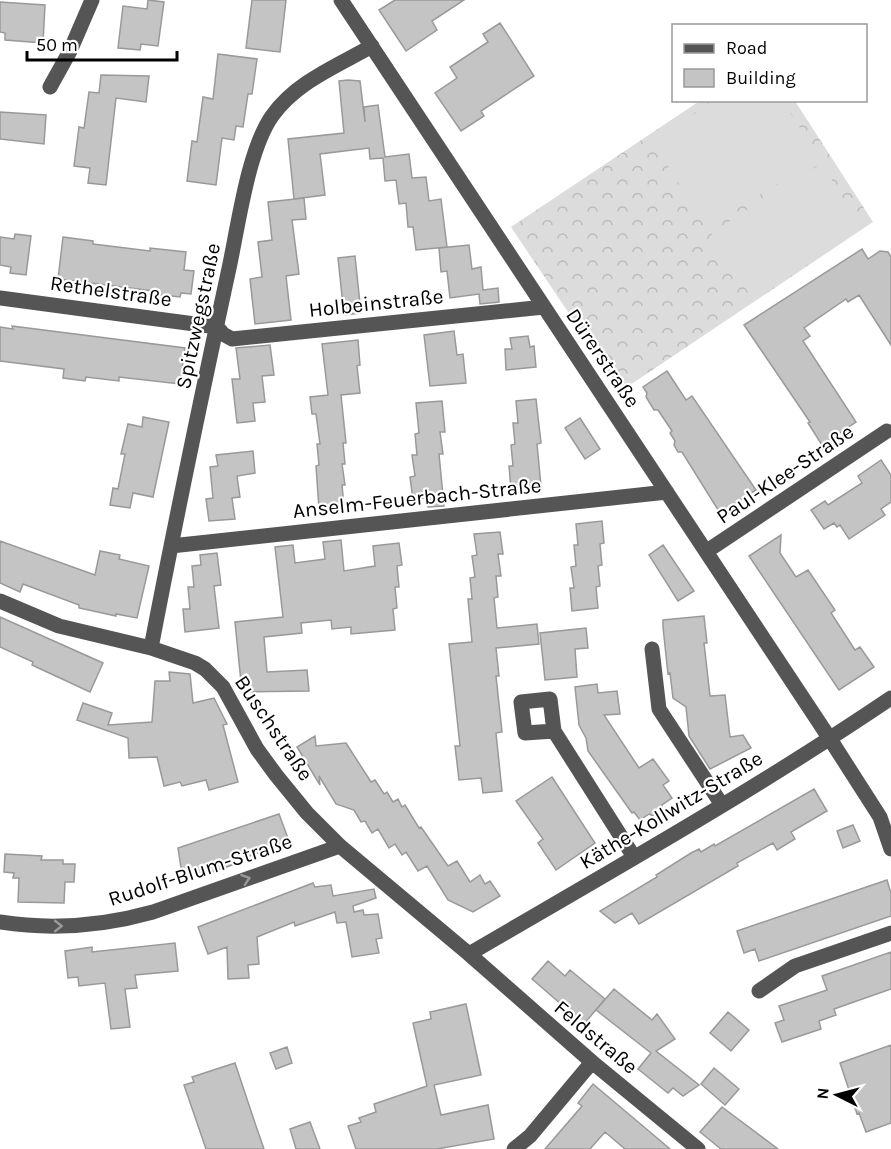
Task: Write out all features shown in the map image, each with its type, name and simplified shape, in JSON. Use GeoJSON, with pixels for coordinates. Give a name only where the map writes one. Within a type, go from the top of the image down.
{"type":"FeatureCollection","features":[{"type":"Feature","properties":{"kind":"street"},"geometry":{"type":"LineString","coordinates":[[50,87],[70,51],[92,0]]}},
{"type":"Feature","properties":{"kind":"street","name":"Dürerstraße"},"geometry":{"type":"LineString","coordinates":[[341,0],[830,739],[880,817],[891,849]]}},
{"type":"Feature","properties":{"kind":"street","name":"Spitzwegstraße"},"geometry":{"type":"LineString","coordinates":[[151,648],[250,173],[264,130],[288,99],[307,82],[372,46]]}},
{"type":"Feature","properties":{"kind":"street","name":"Rethelstraße"},"geometry":{"type":"LineString","coordinates":[[0,298],[217,327]]}},
{"type":"Feature","properties":{"kind":"street","name":"Holbeinstraße"},"geometry":{"type":"LineString","coordinates":[[217,327],[232,339],[544,307]]}},
{"type":"Feature","properties":{"kind":"street","name":"Paul-Klee-Straße"},"geometry":{"type":"LineString","coordinates":[[707,551],[887,432]]}},
{"type":"Feature","properties":{"kind":"street","name":"Anselm-Feuerbach-Straße"},"geometry":{"type":"LineString","coordinates":[[171,546],[667,492]]}},
{"type":"Feature","properties":{"kind":"street","name":"Buschstraße"},"geometry":{"type":"LineString","coordinates":[[0,601],[59,626],[151,648],[195,663],[212,675],[223,687],[257,748],[307,813],[340,846],[469,954]]}},
{"type":"Feature","properties":{"kind":"street"},"geometry":{"type":"LineString","coordinates":[[651,649],[659,709],[723,805]]}},
{"type":"Feature","properties":{"kind":"street","name":"Käthe-Kollwitz-Straße"},"geometry":{"type":"LineString","coordinates":[[469,954],[723,805],[830,739],[891,698]]}},
{"type":"Feature","properties":{"kind":"street"},"geometry":{"type":"LineString","coordinates":[[554,731],[634,857]]}},
{"type":"Feature","properties":{"kind":"street","name":"Rudolf-Blum-Straße"},"geometry":{"type":"LineString","coordinates":[[0,922],[74,926],[129,918],[153,912],[340,846]]}},
{"type":"Feature","properties":{"kind":"street"},"geometry":{"type":"LineString","coordinates":[[759,991],[795,966],[891,933]]}},
{"type":"Feature","properties":{"kind":"street","name":"Feldstraße"},"geometry":{"type":"LineString","coordinates":[[469,954],[592,1062],[698,1149]]}},
{"type":"Feature","properties":{"kind":"street"},"geometry":{"type":"LineString","coordinates":[[514,1149],[530,1136],[592,1062]]}},
{"type":"Feature","properties":{"kind":"green space"},"geometry":{"type":"Polygon","coordinates":[[[698,102],[796,102],[873,222],[621,391],[511,227],[698,102]]]}},
{"type":"Feature","properties":{"kind":"green space"},"geometry":{"type":"Polygon","coordinates":[[[713,102],[784,102],[819,158],[706,228],[652,140],[713,102]]]}},
{"type":"Feature","properties":{"kind":"green space"},"geometry":{"type":"Polygon","coordinates":[[[822,163],[861,228],[754,301],[711,233],[822,163]]]}},
{"type":"Feature","properties":{"kind":"building"},"geometry":{"type":"Polygon","coordinates":[[[148,0],[164,2],[158,46],[141,44],[140,50],[118,48],[123,6],[147,9],[148,0]]]}},
{"type":"Feature","properties":{"kind":"building"},"geometry":{"type":"Polygon","coordinates":[[[252,0],[286,0],[280,52],[246,48],[252,0]]]}},
{"type":"Feature","properties":{"kind":"building"},"geometry":{"type":"Polygon","coordinates":[[[395,0],[464,0],[432,21],[437,30],[406,51],[379,10],[395,0]]]}},
{"type":"Feature","properties":{"kind":"building"},"geometry":{"type":"Polygon","coordinates":[[[0,2],[45,5],[43,43],[5,40],[5,33],[0,32],[0,2]]]}},
{"type":"Feature","properties":{"kind":"building"},"geometry":{"type":"Polygon","coordinates":[[[500,23],[534,76],[481,111],[484,116],[461,131],[435,93],[457,78],[450,67],[488,42],[483,34],[500,23]]]}},
{"type":"Feature","properties":{"kind":"building"},"geometry":{"type":"Polygon","coordinates":[[[218,54],[257,59],[252,94],[248,94],[243,127],[236,126],[234,140],[222,138],[216,185],[187,181],[192,141],[197,142],[203,97],[213,99],[218,54]]]}},
{"type":"Feature","properties":{"kind":"building"},"geometry":{"type":"Polygon","coordinates":[[[101,75],[149,76],[146,102],[116,98],[106,185],[88,183],[90,168],[74,166],[79,127],[84,128],[89,92],[99,93],[101,75]]]}},
{"type":"Feature","properties":{"kind":"building"},"geometry":{"type":"Polygon","coordinates":[[[339,81],[360,81],[365,122],[364,107],[378,105],[385,157],[409,154],[412,178],[426,177],[429,201],[441,199],[447,247],[416,250],[413,227],[408,227],[406,203],[399,204],[396,180],[385,181],[383,158],[370,159],[369,148],[320,154],[325,195],[294,199],[288,139],[344,133],[339,81]]]}},
{"type":"Feature","properties":{"kind":"building"},"geometry":{"type":"Polygon","coordinates":[[[0,112],[46,115],[44,144],[0,139],[0,112]]]}},
{"type":"Feature","properties":{"kind":"building"},"geometry":{"type":"Polygon","coordinates":[[[304,198],[306,219],[292,220],[299,274],[286,276],[291,320],[255,324],[250,279],[262,277],[258,242],[272,240],[268,202],[304,198]]]}},
{"type":"Feature","properties":{"kind":"building"},"geometry":{"type":"Polygon","coordinates":[[[15,234],[31,236],[26,275],[10,273],[11,267],[0,265],[0,237],[14,239],[15,234]]]}},
{"type":"Feature","properties":{"kind":"building"},"geometry":{"type":"Polygon","coordinates":[[[63,237],[93,241],[93,244],[150,251],[150,248],[186,252],[184,270],[194,271],[191,294],[181,293],[180,297],[153,294],[153,291],[58,279],[63,237]]]}},
{"type":"Feature","properties":{"kind":"building"},"geometry":{"type":"Polygon","coordinates":[[[469,245],[472,269],[481,267],[483,290],[498,288],[499,302],[480,304],[479,294],[450,298],[447,271],[441,272],[439,248],[469,245]]]}},
{"type":"Feature","properties":{"kind":"building"},"geometry":{"type":"Polygon","coordinates":[[[862,249],[868,259],[880,251],[888,252],[891,257],[891,345],[859,295],[848,302],[846,299],[804,328],[810,336],[803,341],[856,422],[822,445],[808,423],[810,422],[744,325],[862,249]]]}},
{"type":"Feature","properties":{"kind":"building"},"geometry":{"type":"Polygon","coordinates":[[[355,256],[361,313],[344,315],[338,258],[355,256]]]}},
{"type":"Feature","properties":{"kind":"building"},"geometry":{"type":"Polygon","coordinates":[[[12,326],[185,348],[180,384],[119,377],[119,381],[86,377],[85,381],[63,378],[64,369],[0,361],[0,327],[13,329],[12,326]]]}},
{"type":"Feature","properties":{"kind":"building"},"geometry":{"type":"Polygon","coordinates":[[[454,331],[457,355],[463,354],[466,383],[430,386],[424,335],[454,331]]]}},
{"type":"Feature","properties":{"kind":"building"},"geometry":{"type":"Polygon","coordinates":[[[528,336],[530,347],[534,346],[536,367],[506,370],[505,349],[512,349],[510,338],[528,336]]]}},
{"type":"Feature","properties":{"kind":"building"},"geometry":{"type":"Polygon","coordinates":[[[358,340],[360,365],[357,366],[360,393],[341,395],[346,443],[343,443],[345,464],[342,464],[345,485],[342,485],[344,506],[319,509],[316,466],[319,465],[317,444],[320,444],[316,414],[312,414],[310,397],[328,395],[322,344],[358,340]]]}},
{"type":"Feature","properties":{"kind":"building"},"geometry":{"type":"Polygon","coordinates":[[[270,345],[274,375],[262,376],[265,402],[253,403],[255,421],[237,423],[232,379],[240,379],[236,348],[270,345]]]}},
{"type":"Feature","properties":{"kind":"building"},"geometry":{"type":"Polygon","coordinates":[[[667,371],[686,400],[692,396],[756,490],[720,513],[682,452],[678,452],[670,433],[672,431],[646,397],[647,393],[643,387],[667,371]]]}},
{"type":"Feature","properties":{"kind":"building"},"geometry":{"type":"Polygon","coordinates":[[[536,399],[541,443],[537,444],[541,486],[511,489],[509,466],[513,466],[511,445],[515,444],[513,423],[518,423],[516,401],[536,399]]]}},
{"type":"Feature","properties":{"kind":"building"},"geometry":{"type":"Polygon","coordinates":[[[442,401],[445,432],[440,432],[443,454],[439,454],[444,506],[428,507],[426,498],[413,500],[410,477],[415,476],[412,455],[417,455],[415,434],[419,433],[416,403],[442,401]]]}},
{"type":"Feature","properties":{"kind":"building"},"geometry":{"type":"Polygon","coordinates":[[[143,417],[169,422],[153,497],[133,493],[130,508],[110,505],[113,488],[118,489],[125,454],[121,454],[128,424],[142,427],[143,417]]]}},
{"type":"Feature","properties":{"kind":"building"},"geometry":{"type":"Polygon","coordinates":[[[580,418],[600,449],[585,459],[565,428],[580,418]]]}},
{"type":"Feature","properties":{"kind":"building"},"geometry":{"type":"Polygon","coordinates":[[[253,451],[255,473],[237,476],[240,497],[232,498],[235,519],[209,521],[206,499],[213,498],[210,467],[218,466],[216,455],[253,451]]]}},
{"type":"Feature","properties":{"kind":"building"},"geometry":{"type":"Polygon","coordinates":[[[881,460],[891,475],[891,502],[881,509],[885,515],[849,539],[840,525],[837,527],[834,523],[824,529],[811,510],[825,501],[828,505],[862,483],[858,476],[881,460]]]}},
{"type":"Feature","properties":{"kind":"building"},"geometry":{"type":"Polygon","coordinates":[[[602,521],[604,543],[600,544],[602,565],[598,566],[600,586],[596,587],[598,608],[572,611],[570,588],[574,588],[571,567],[576,566],[574,545],[578,545],[576,524],[602,521]]]}},
{"type":"Feature","properties":{"kind":"building"},"geometry":{"type":"Polygon","coordinates":[[[500,532],[503,554],[498,554],[501,576],[496,576],[498,597],[494,598],[497,628],[537,624],[539,644],[496,648],[499,676],[496,676],[502,732],[496,733],[502,791],[483,793],[481,778],[459,780],[455,746],[460,746],[449,644],[472,642],[468,599],[472,599],[470,578],[475,577],[472,556],[477,555],[474,534],[500,532]]]}},
{"type":"Feature","properties":{"kind":"building"},"geometry":{"type":"Polygon","coordinates":[[[781,535],[780,553],[796,577],[808,570],[835,610],[831,613],[855,650],[860,647],[874,667],[839,690],[749,556],[781,535]]]}},
{"type":"Feature","properties":{"kind":"building"},"geometry":{"type":"Polygon","coordinates":[[[341,540],[344,571],[375,566],[373,546],[399,543],[402,565],[397,566],[399,587],[395,587],[397,608],[393,609],[395,630],[351,634],[351,627],[332,629],[331,620],[301,623],[302,633],[264,637],[267,672],[307,670],[309,691],[242,692],[235,622],[283,617],[275,547],[293,545],[295,563],[325,559],[323,542],[341,540]]]}},
{"type":"Feature","properties":{"kind":"building"},"geometry":{"type":"Polygon","coordinates":[[[0,541],[95,575],[100,551],[120,555],[119,559],[149,566],[137,618],[79,608],[79,605],[23,584],[20,592],[0,583],[0,541]]]}},
{"type":"Feature","properties":{"kind":"building"},"geometry":{"type":"Polygon","coordinates":[[[663,545],[694,591],[678,601],[649,555],[663,545]]]}},
{"type":"Feature","properties":{"kind":"building"},"geometry":{"type":"Polygon","coordinates":[[[217,553],[221,585],[214,586],[219,628],[185,632],[183,609],[190,609],[188,587],[194,587],[192,566],[201,565],[200,555],[217,553]]]}},
{"type":"Feature","properties":{"kind":"building"},"geometry":{"type":"Polygon","coordinates":[[[704,616],[707,643],[704,643],[710,696],[725,695],[730,737],[743,735],[751,748],[710,769],[689,736],[686,707],[673,698],[663,627],[663,620],[704,616]]]}},
{"type":"Feature","properties":{"kind":"building"},"geometry":{"type":"Polygon","coordinates":[[[0,617],[103,663],[90,692],[0,647],[0,617]]]}},
{"type":"Feature","properties":{"kind":"building"},"geometry":{"type":"Polygon","coordinates":[[[586,628],[588,648],[575,649],[577,677],[545,680],[540,633],[586,628]]]}},
{"type":"Feature","properties":{"kind":"building"},"geometry":{"type":"Polygon","coordinates":[[[169,672],[190,674],[193,703],[214,698],[227,724],[223,725],[238,782],[209,790],[206,780],[182,786],[180,782],[164,786],[157,757],[129,758],[128,738],[77,720],[83,703],[112,713],[108,725],[152,722],[155,681],[170,681],[169,672]]]}},
{"type":"Feature","properties":{"kind":"building"},"geometry":{"type":"Polygon","coordinates":[[[597,684],[598,693],[617,691],[620,714],[604,715],[639,768],[653,759],[669,781],[663,785],[672,798],[662,805],[662,811],[653,816],[649,814],[640,820],[634,812],[632,813],[588,751],[586,738],[579,725],[575,687],[597,684]]]}},
{"type":"Feature","properties":{"kind":"building"},"geometry":{"type":"Polygon","coordinates":[[[315,736],[316,746],[346,743],[371,782],[375,780],[384,794],[387,792],[393,802],[398,799],[402,807],[405,805],[419,828],[421,827],[448,866],[457,861],[470,882],[480,875],[485,884],[490,881],[500,896],[473,912],[448,900],[427,866],[418,871],[406,852],[402,855],[395,844],[389,848],[378,829],[372,833],[365,821],[361,822],[354,810],[336,804],[319,776],[320,785],[297,747],[315,736]]]}},
{"type":"Feature","properties":{"kind":"building"},"geometry":{"type":"Polygon","coordinates":[[[552,777],[595,843],[556,870],[538,843],[543,839],[516,801],[552,777]]]}},
{"type":"Feature","properties":{"kind":"building"},"geometry":{"type":"Polygon","coordinates":[[[814,789],[827,811],[791,832],[795,839],[777,850],[773,843],[639,924],[632,913],[615,923],[600,911],[657,877],[656,875],[691,853],[699,849],[701,852],[714,844],[715,846],[814,789]]]}},
{"type":"Feature","properties":{"kind":"building"},"geometry":{"type":"Polygon","coordinates":[[[279,814],[289,841],[197,877],[195,870],[182,874],[178,848],[279,814]]]}},
{"type":"Feature","properties":{"kind":"building"},"geometry":{"type":"Polygon","coordinates":[[[853,825],[860,841],[843,848],[837,831],[853,825]]]}},
{"type":"Feature","properties":{"kind":"building"},"geometry":{"type":"Polygon","coordinates":[[[5,854],[42,856],[41,860],[63,860],[63,864],[75,864],[74,882],[65,882],[64,903],[18,902],[19,878],[13,878],[14,873],[4,872],[5,854]]]}},
{"type":"Feature","properties":{"kind":"building"},"geometry":{"type":"Polygon","coordinates":[[[887,880],[891,893],[891,916],[759,961],[755,949],[744,953],[737,931],[887,880]]]}},
{"type":"Feature","properties":{"kind":"building"},"geometry":{"type":"Polygon","coordinates":[[[313,883],[315,887],[331,885],[333,896],[374,889],[376,898],[353,906],[354,912],[363,910],[364,915],[378,914],[382,938],[376,939],[379,953],[352,957],[346,922],[337,923],[335,912],[295,926],[294,922],[257,937],[259,964],[248,965],[249,978],[228,979],[227,947],[208,954],[198,927],[313,883]]]}},
{"type":"Feature","properties":{"kind":"building"},"geometry":{"type":"Polygon","coordinates":[[[175,943],[178,971],[135,975],[137,988],[125,989],[130,1027],[111,1029],[105,983],[79,986],[78,977],[68,978],[65,951],[92,947],[92,952],[175,943]]]}},
{"type":"Feature","properties":{"kind":"building"},"geometry":{"type":"Polygon","coordinates":[[[891,952],[891,989],[834,1009],[836,1015],[819,1021],[821,1029],[782,1042],[775,1023],[784,1020],[779,1006],[827,990],[822,976],[891,952]]]}},
{"type":"Feature","properties":{"kind":"building"},"geometry":{"type":"Polygon","coordinates":[[[548,961],[565,976],[570,970],[605,999],[584,1024],[532,979],[548,961]]]}},
{"type":"Feature","properties":{"kind":"building"},"geometry":{"type":"Polygon","coordinates":[[[614,989],[652,1020],[657,1014],[675,1039],[656,1051],[699,1085],[683,1096],[673,1088],[668,1093],[638,1069],[651,1053],[596,1010],[614,989]]]}},
{"type":"Feature","properties":{"kind":"building"},"geometry":{"type":"Polygon","coordinates":[[[466,1004],[481,1075],[434,1085],[441,1115],[488,1105],[494,1139],[437,1149],[356,1149],[348,1126],[361,1122],[359,1118],[376,1112],[374,1104],[427,1086],[413,1023],[431,1019],[430,1012],[466,1004]]]}},
{"type":"Feature","properties":{"kind":"building"},"geometry":{"type":"Polygon","coordinates":[[[728,1012],[749,1030],[731,1051],[710,1033],[728,1012]]]}},
{"type":"Feature","properties":{"kind":"building"},"geometry":{"type":"Polygon","coordinates":[[[891,1045],[891,1123],[866,1132],[859,1113],[857,1114],[840,1063],[891,1045]]]}},
{"type":"Feature","properties":{"kind":"building"},"geometry":{"type":"Polygon","coordinates":[[[287,1047],[292,1063],[276,1069],[270,1053],[287,1047]]]}},
{"type":"Feature","properties":{"kind":"building"},"geometry":{"type":"Polygon","coordinates":[[[235,1063],[264,1149],[206,1149],[184,1085],[194,1082],[192,1077],[235,1063]]]}},
{"type":"Feature","properties":{"kind":"building"},"geometry":{"type":"Polygon","coordinates":[[[714,1068],[739,1089],[725,1105],[701,1084],[714,1068]]]}},
{"type":"Feature","properties":{"kind":"building"},"geometry":{"type":"Polygon","coordinates":[[[593,1084],[670,1149],[625,1149],[605,1132],[590,1149],[545,1149],[582,1106],[578,1103],[593,1084]]]}},
{"type":"Feature","properties":{"kind":"building"},"geometry":{"type":"Polygon","coordinates":[[[722,1107],[778,1149],[721,1149],[700,1132],[722,1107]]]}},
{"type":"Feature","properties":{"kind":"building"},"geometry":{"type":"Polygon","coordinates":[[[310,1122],[320,1149],[296,1149],[290,1129],[310,1122]]]}}]}
